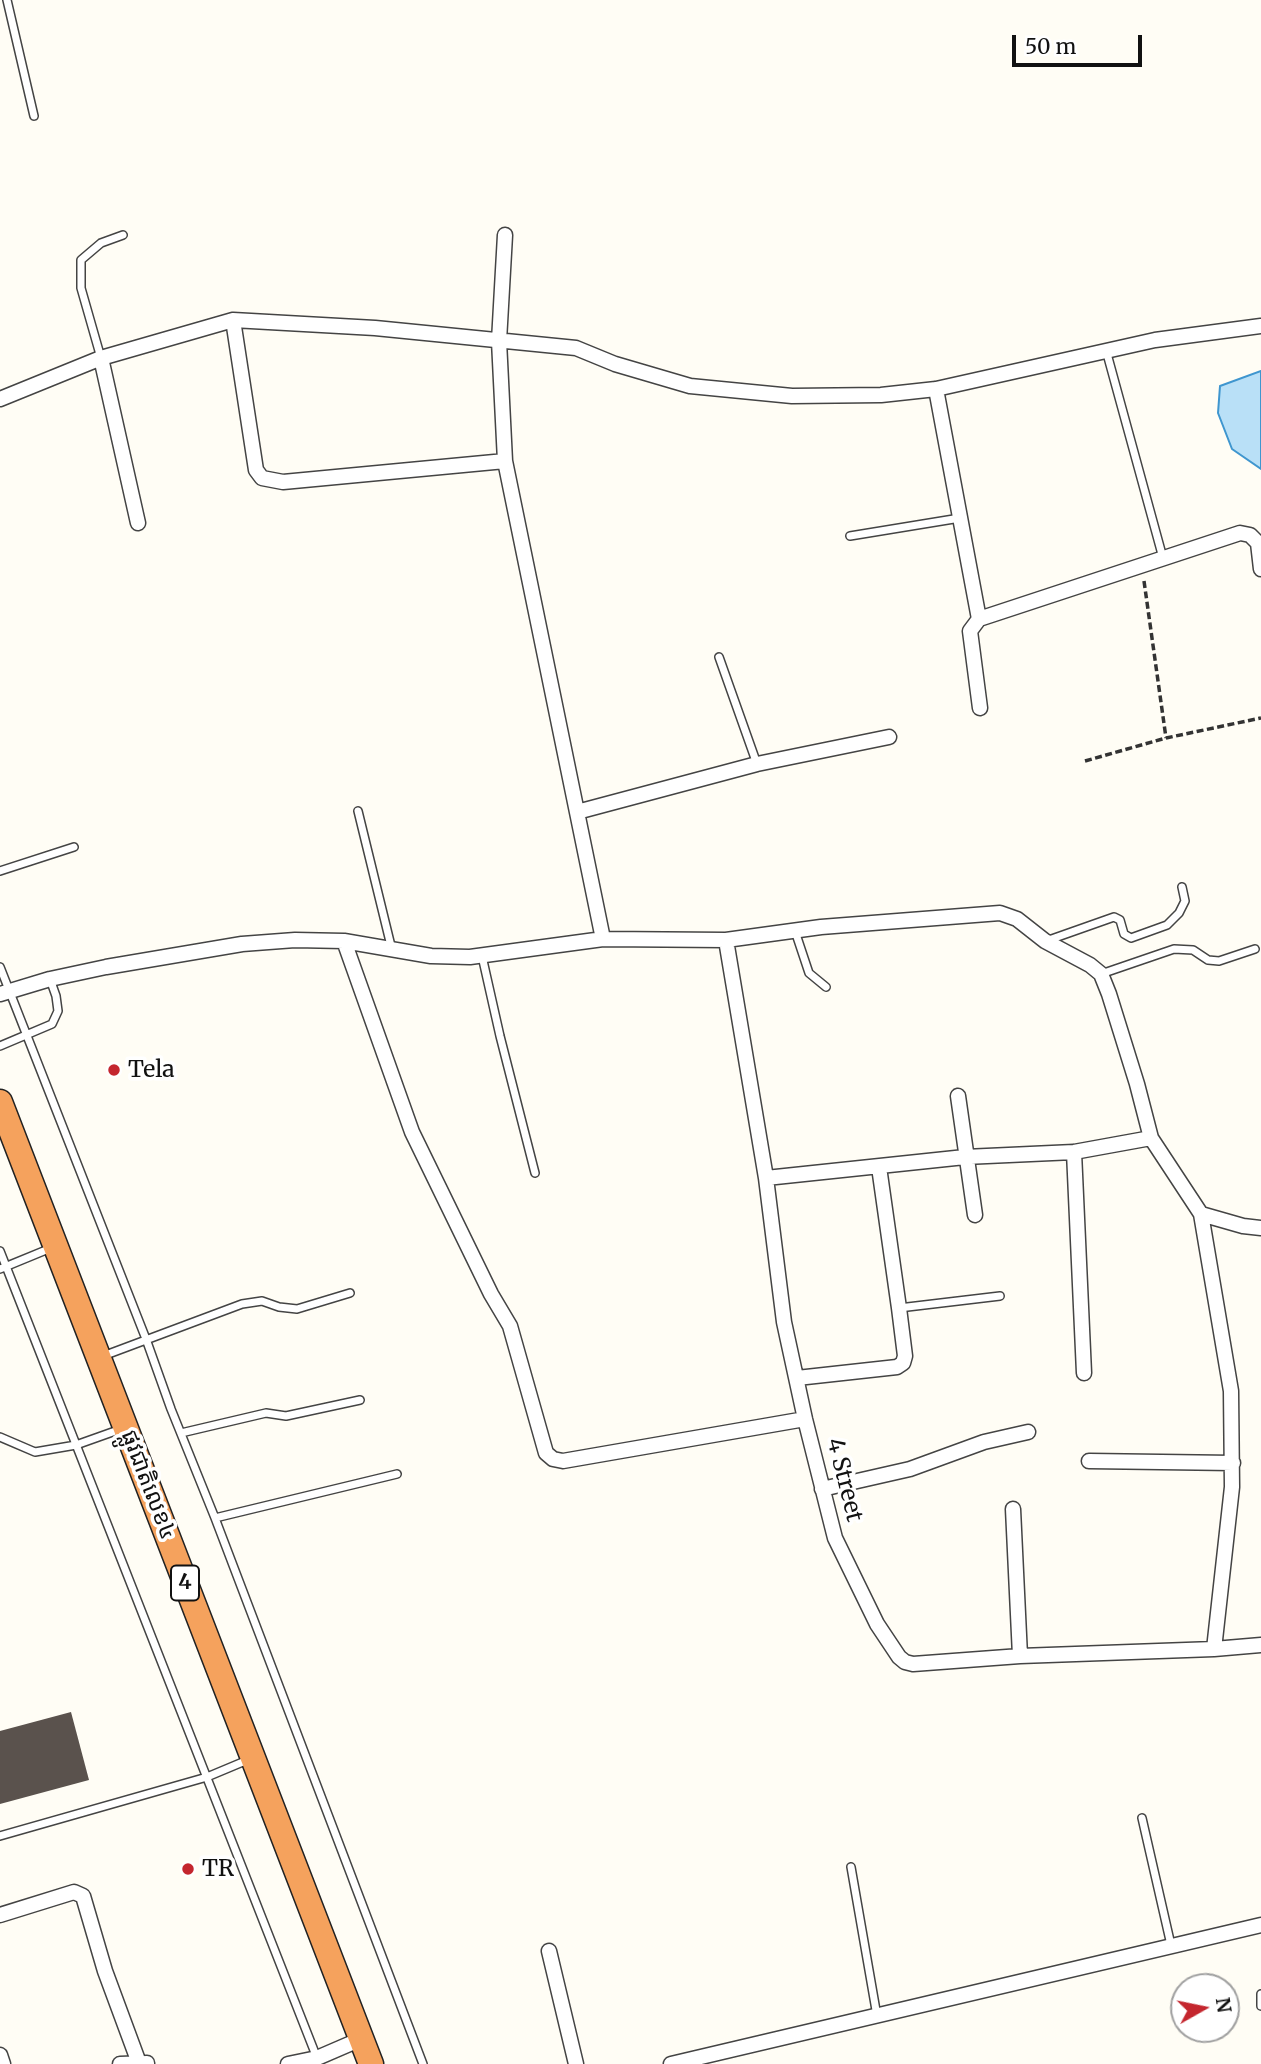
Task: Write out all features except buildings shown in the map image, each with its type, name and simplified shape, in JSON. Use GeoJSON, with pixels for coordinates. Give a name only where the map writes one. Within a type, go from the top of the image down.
{"type":"FeatureCollection","features":[{"type":"Feature","properties":{"kind":"highway","name":"ផ្លូវជាតិលេខ៤"},"geometry":{"type":"LineString","coordinates":[[0,1102],[371,2064]]}},
{"type":"Feature","properties":{"kind":"street"},"geometry":{"type":"LineString","coordinates":[[505,234],[499,341],[505,461],[603,939]]}},
{"type":"Feature","properties":{"kind":"street"},"geometry":{"type":"LineString","coordinates":[[233,320],[256,470],[262,478],[283,482],[505,461]]}},
{"type":"Feature","properties":{"kind":"street"},"geometry":{"type":"LineString","coordinates":[[0,399],[101,358],[233,320],[375,328],[576,348],[615,364],[690,386],[792,396],[881,395],[936,389],[1155,340],[1261,326]]}},
{"type":"Feature","properties":{"kind":"street"},"geometry":{"type":"LineString","coordinates":[[101,358],[138,523]]}},
{"type":"Feature","properties":{"kind":"street"},"geometry":{"type":"LineString","coordinates":[[936,389],[979,619]]}},
{"type":"Feature","properties":{"kind":"street"},"geometry":{"type":"LineString","coordinates":[[980,708],[970,634],[979,619],[1240,533],[1250,535],[1258,543],[1261,569]]}},
{"type":"Feature","properties":{"kind":"street"},"geometry":{"type":"LineString","coordinates":[[577,812],[757,764],[889,737]]}},
{"type":"Feature","properties":{"kind":"street"},"geometry":{"type":"LineString","coordinates":[[4,992],[50,979],[242,944],[295,940],[344,941],[431,956],[470,957],[603,939],[726,940],[795,931],[1000,913],[1017,919],[1045,941],[1090,965],[1101,974],[1110,994],[1151,1138],[1201,1214],[1231,1391],[1233,1463],[1214,1649]]}},
{"type":"Feature","properties":{"kind":"street","name":"4 Street"},"geometry":{"type":"LineString","coordinates":[[726,940],[766,1178],[784,1322],[805,1419],[835,1538],[877,1624],[899,1657],[913,1664],[1020,1656],[1261,1645]]}},
{"type":"Feature","properties":{"kind":"street"},"geometry":{"type":"LineString","coordinates":[[344,941],[412,1132],[491,1294],[510,1326],[546,1453],[552,1459],[563,1461],[805,1419]]}},
{"type":"Feature","properties":{"kind":"street"},"geometry":{"type":"LineString","coordinates":[[958,1096],[975,1215]]}},
{"type":"Feature","properties":{"kind":"street"},"geometry":{"type":"LineString","coordinates":[[766,1178],[965,1157],[1074,1152],[1151,1138]]}},
{"type":"Feature","properties":{"kind":"street"},"geometry":{"type":"LineString","coordinates":[[1074,1152],[1084,1373]]}},
{"type":"Feature","properties":{"kind":"street"},"geometry":{"type":"LineString","coordinates":[[797,1378],[897,1367],[903,1363],[905,1356],[879,1167]]}},
{"type":"Feature","properties":{"kind":"street"},"geometry":{"type":"LineString","coordinates":[[1201,1214],[1243,1226],[1261,1228]]}},
{"type":"Feature","properties":{"kind":"street"},"geometry":{"type":"LineString","coordinates":[[822,1489],[910,1469],[985,1442],[1028,1432]]}},
{"type":"Feature","properties":{"kind":"street"},"geometry":{"type":"LineString","coordinates":[[1089,1461],[1233,1463]]}},
{"type":"Feature","properties":{"kind":"street"},"geometry":{"type":"LineString","coordinates":[[1013,1509],[1020,1656]]}},
{"type":"Feature","properties":{"kind":"street"},"geometry":{"type":"LineString","coordinates":[[0,1914],[74,1892],[83,1896],[105,1972],[139,2063]]}},
{"type":"Feature","properties":{"kind":"street"},"geometry":{"type":"LineString","coordinates":[[671,2064],[705,2060],[877,2016],[1261,1925]]}},
{"type":"Feature","properties":{"kind":"street"},"geometry":{"type":"LineString","coordinates":[[549,1951],[576,2064]]}},
{"type":"Feature","properties":{"kind":"street"},"geometry":{"type":"LineString","coordinates":[[288,2064],[318,2061],[361,2039]]}},
{"type":"Feature","properties":{"kind":"street"},"geometry":{"type":"LineString","coordinates":[[0,2054],[3,2064]]}},
{"type":"Feature","properties":{"kind":"street"},"geometry":{"type":"LineString","coordinates":[[120,2064],[148,2064]]}},
{"type":"Feature","properties":{"kind":"lane"},"geometry":{"type":"LineString","coordinates":[[7,0],[34,116]]}},
{"type":"Feature","properties":{"kind":"lane"},"geometry":{"type":"LineString","coordinates":[[101,358],[81,288],[81,260],[101,243],[123,235]]}},
{"type":"Feature","properties":{"kind":"lane"},"geometry":{"type":"LineString","coordinates":[[1105,350],[1163,558]]}},
{"type":"Feature","properties":{"kind":"lane"},"geometry":{"type":"LineString","coordinates":[[850,536],[960,518]]}},
{"type":"Feature","properties":{"kind":"lane"},"geometry":{"type":"LineString","coordinates":[[719,657],[757,764]]}},
{"type":"Feature","properties":{"kind":"lane"},"geometry":{"type":"LineString","coordinates":[[358,811],[392,950]]}},
{"type":"Feature","properties":{"kind":"lane"},"geometry":{"type":"LineString","coordinates":[[0,871],[74,847]]}},
{"type":"Feature","properties":{"kind":"lane"},"geometry":{"type":"LineString","coordinates":[[1045,941],[1114,917],[1120,920],[1124,934],[1131,938],[1167,925],[1179,913],[1185,901],[1182,887]]}},
{"type":"Feature","properties":{"kind":"lane"},"geometry":{"type":"LineString","coordinates":[[795,931],[809,973],[826,987]]}},
{"type":"Feature","properties":{"kind":"lane"},"geometry":{"type":"LineString","coordinates":[[1101,974],[1174,949],[1193,950],[1208,960],[1219,961],[1255,949]]}},
{"type":"Feature","properties":{"kind":"lane"},"geometry":{"type":"LineString","coordinates":[[482,955],[535,1173]]}},
{"type":"Feature","properties":{"kind":"lane"},"geometry":{"type":"LineString","coordinates":[[0,967],[4,992],[26,1036],[146,1339],[423,2064]]}},
{"type":"Feature","properties":{"kind":"lane"},"geometry":{"type":"LineString","coordinates":[[0,1046],[52,1024],[58,1011],[50,979]]}},
{"type":"Feature","properties":{"kind":"lane"},"geometry":{"type":"LineString","coordinates":[[3,1268],[56,1247]]}},
{"type":"Feature","properties":{"kind":"lane"},"geometry":{"type":"LineString","coordinates":[[0,1251],[3,1268],[76,1445],[318,2061]]}},
{"type":"Feature","properties":{"kind":"lane"},"geometry":{"type":"LineString","coordinates":[[99,1358],[242,1304],[262,1301],[279,1307],[297,1308],[350,1293]]}},
{"type":"Feature","properties":{"kind":"lane"},"geometry":{"type":"LineString","coordinates":[[899,1308],[1000,1296]]}},
{"type":"Feature","properties":{"kind":"lane"},"geometry":{"type":"LineString","coordinates":[[181,1433],[267,1413],[286,1416],[360,1400]]}},
{"type":"Feature","properties":{"kind":"lane"},"geometry":{"type":"LineString","coordinates":[[0,1437],[35,1452],[76,1445],[125,1427]]}},
{"type":"Feature","properties":{"kind":"lane"},"geometry":{"type":"LineString","coordinates":[[215,1518],[397,1474]]}},
{"type":"Feature","properties":{"kind":"lane"},"geometry":{"type":"LineString","coordinates":[[0,1836],[206,1777],[253,1758]]}},
{"type":"Feature","properties":{"kind":"lane"},"geometry":{"type":"LineString","coordinates":[[1142,1818],[1171,1945]]}},
{"type":"Feature","properties":{"kind":"lane"},"geometry":{"type":"LineString","coordinates":[[851,1867],[877,2016]]}},
{"type":"Feature","properties":{"kind":"lane"},"geometry":{"type":"LineString","coordinates":[[1261,1994],[1261,2006]]}},
{"type":"Feature","properties":{"kind":"path"},"geometry":{"type":"LineString","coordinates":[[1141,565],[1166,738]]}},
{"type":"Feature","properties":{"kind":"path"},"geometry":{"type":"LineString","coordinates":[[1085,761],[1166,738],[1261,718]]}},
{"type":"Feature","properties":{"kind":"water"},"geometry":{"type":"Polygon","coordinates":[[[1261,371],[1261,469],[1232,449],[1218,413],[1220,386],[1261,371]]]}},
{"type":"Feature","properties":{"kind":"place","name":"Tela"},"geometry":{"type":"Point","coordinates":[114,1070]}},
{"type":"Feature","properties":{"kind":"place","name":"TR"},"geometry":{"type":"Point","coordinates":[188,1869]}}]}
